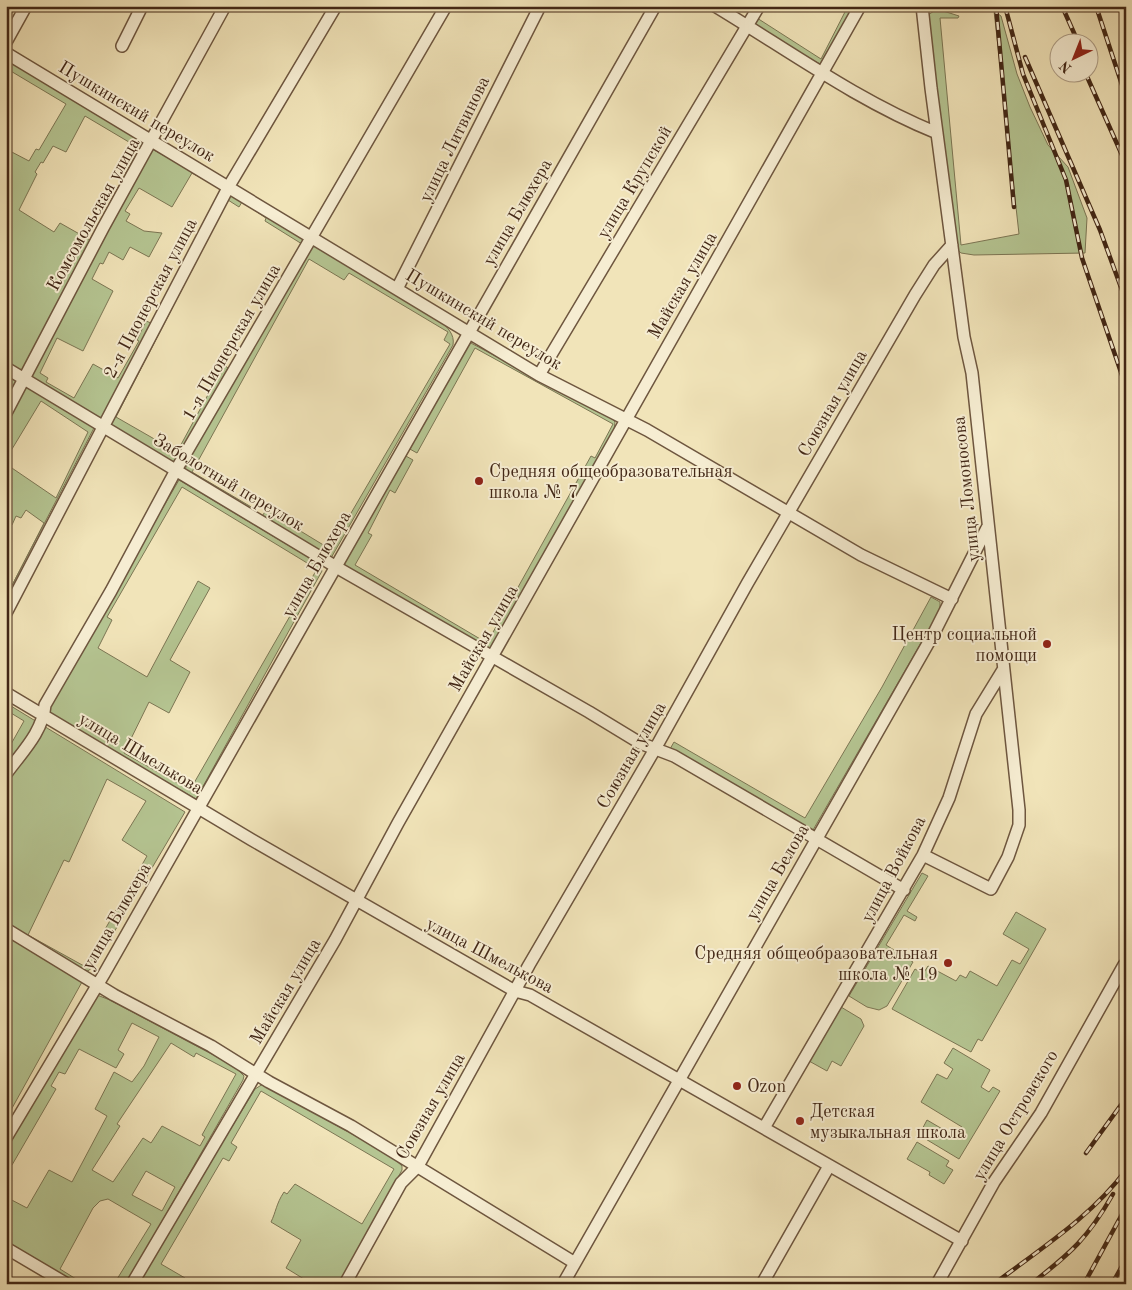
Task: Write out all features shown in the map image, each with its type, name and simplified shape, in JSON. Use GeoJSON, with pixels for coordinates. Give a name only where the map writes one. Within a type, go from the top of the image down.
{"type":"FeatureCollection","features":[{"type":"Feature","properties":{"kind":"street"},"geometry":{"type":"LineString","coordinates":[[6,42],[26,6]]}},
{"type":"Feature","properties":{"kind":"street"},"geometry":{"type":"LineString","coordinates":[[122,46],[142,6]]}},
{"type":"Feature","properties":{"kind":"street","name":"Комсомольская улица"},"geometry":{"type":"LineString","coordinates":[[6,413],[108,220],[225,6]]}},
{"type":"Feature","properties":{"kind":"street","name":"2-я Пионерская улица"},"geometry":{"type":"LineString","coordinates":[[6,613],[229,186],[336,6]]}},
{"type":"Feature","properties":{"kind":"street","name":"1-я Пионерская улица"},"geometry":{"type":"LineString","coordinates":[[6,774],[35,734],[44,716],[45,706],[111,591],[176,470],[446,6]]}},
{"type":"Feature","properties":{"kind":"street","name":"улица Литвинова"},"geometry":{"type":"LineString","coordinates":[[398,288],[540,6]]}},
{"type":"Feature","properties":{"kind":"street","name":"улица Блюхера"},"geometry":{"type":"LineString","coordinates":[[6,1138],[98,983],[655,6]]}},
{"type":"Feature","properties":{"kind":"street"},"geometry":{"type":"LineString","coordinates":[[715,6],[822,74],[884,108],[937,133]]}},
{"type":"Feature","properties":{"kind":"street","name":"улица Крупской"},"geometry":{"type":"LineString","coordinates":[[539,375],[759,6]]}},
{"type":"Feature","properties":{"kind":"street","name":"Майская улица"},"geometry":{"type":"LineString","coordinates":[[132,1284],[356,901],[860,6]]}},
{"type":"Feature","properties":{"kind":"street","name":"улица Ломоносова"},"geometry":{"type":"LineString","coordinates":[[922,6],[964,337],[972,373],[983,471],[987,528],[1014,756],[1019,825],[1008,856],[991,888],[924,855]]}},
{"type":"Feature","properties":{"kind":"street","name":"Пушкинский переулок"},"geometry":{"type":"LineString","coordinates":[[6,53],[398,288],[539,375],[626,420],[861,556],[952,599]]}},
{"type":"Feature","properties":{"kind":"street","name":"Союзная улица"},"geometry":{"type":"LineString","coordinates":[[345,1284],[402,1183],[418,1166],[515,991],[922,282],[939,258],[952,246]]}},
{"type":"Feature","properties":{"kind":"street","name":"Заболотный переулок"},"geometry":{"type":"LineString","coordinates":[[6,368],[335,566],[640,743],[674,756],[904,890]]}},
{"type":"Feature","properties":{"kind":"street","name":"улица Белова"},"geometry":{"type":"LineString","coordinates":[[563,1284],[952,599],[987,528]]}},
{"type":"Feature","properties":{"kind":"street","name":"улица Войкова"},"geometry":{"type":"LineString","coordinates":[[764,1128],[924,855],[949,798],[976,714],[1003,670]]}},
{"type":"Feature","properties":{"kind":"street","name":"улица Шмелькова"},"geometry":{"type":"LineString","coordinates":[[6,692],[356,901],[515,991],[530,995],[962,1242]]}},
{"type":"Feature","properties":{"kind":"street"},"geometry":{"type":"LineString","coordinates":[[6,930],[98,983],[114,995],[211,1046],[255,1074],[418,1166],[575,1263]]}},
{"type":"Feature","properties":{"kind":"street","name":"улица Островского"},"geometry":{"type":"LineString","coordinates":[[936,1284],[962,1242],[994,1182],[1041,1113],[1124,965]]}},
{"type":"Feature","properties":{"kind":"street"},"geometry":{"type":"LineString","coordinates":[[762,1284],[829,1166]]}},
{"type":"Feature","properties":{"kind":"street"},"geometry":{"type":"LineString","coordinates":[[6,1248],[67,1284]]}},
{"type":"Feature","properties":{"kind":"green space"},"geometry":{"type":"Polygon","coordinates":[[[848,6],[853,6],[825,59],[820,64],[752,26],[757,18],[821,59],[848,6]]]}},
{"type":"Feature","properties":{"kind":"green space"},"geometry":{"type":"Polygon","coordinates":[[[946,6],[981,6],[982,11],[961,11],[946,6]]]}},
{"type":"Feature","properties":{"kind":"green space"},"geometry":{"type":"Polygon","coordinates":[[[937,9],[959,16],[958,18],[940,18],[961,245],[1019,234],[994,11],[1001,16],[1017,74],[1048,145],[1068,167],[1087,218],[1085,253],[974,255],[961,253],[956,249],[928,15],[937,9]]]}},
{"type":"Feature","properties":{"kind":"green space"},"geometry":{"type":"Polygon","coordinates":[[[6,60],[146,143],[21,373],[6,363],[6,199],[11,190],[6,187],[6,149],[29,161],[36,149],[39,150],[66,104],[9,70],[6,74],[6,60]],[[85,116],[66,152],[53,146],[43,163],[41,162],[19,210],[54,232],[60,223],[90,240],[139,148],[85,116]]]}},
{"type":"Feature","properties":{"kind":"green space"},"geometry":{"type":"Polygon","coordinates":[[[152,149],[224,189],[101,420],[29,377],[152,149]],[[192,173],[172,207],[139,188],[125,211],[130,214],[126,221],[144,231],[162,233],[149,257],[130,247],[123,260],[109,252],[103,264],[100,263],[92,279],[113,291],[83,351],[57,338],[40,373],[48,378],[46,382],[74,398],[93,364],[118,378],[139,341],[137,340],[146,321],[151,323],[221,189],[192,173]]]}},
{"type":"Feature","properties":{"kind":"green space"},"geometry":{"type":"Polygon","coordinates":[[[231,193],[305,238],[302,244],[265,221],[266,218],[242,202],[239,207],[228,200],[116,417],[177,452],[224,365],[228,368],[174,464],[106,424],[231,193]]]}},
{"type":"Feature","properties":{"kind":"green space"},"geometry":{"type":"Polygon","coordinates":[[[312,243],[439,320],[453,337],[453,345],[331,558],[261,518],[266,510],[330,549],[450,344],[444,340],[448,332],[349,273],[344,280],[309,259],[192,472],[253,508],[251,512],[185,470],[188,461],[312,243]]]}},
{"type":"Feature","properties":{"kind":"green space"},"geometry":{"type":"Polygon","coordinates":[[[469,342],[611,417],[615,422],[614,430],[490,651],[341,565],[404,455],[413,460],[395,493],[390,490],[368,533],[372,535],[355,565],[487,643],[591,456],[595,458],[613,424],[475,348],[417,453],[408,448],[469,342]]]}},
{"type":"Feature","properties":{"kind":"green space"},"geometry":{"type":"Polygon","coordinates":[[[6,373],[95,426],[6,597],[44,523],[26,510],[21,518],[16,516],[12,525],[6,522],[6,464],[56,498],[88,432],[41,401],[6,459],[6,373]]]}},
{"type":"Feature","properties":{"kind":"green space"},"geometry":{"type":"Polygon","coordinates":[[[179,480],[318,563],[322,571],[196,799],[49,714],[49,703],[179,480]],[[182,487],[107,617],[112,620],[98,648],[147,677],[198,581],[210,588],[170,660],[190,672],[169,713],[149,702],[124,753],[190,790],[317,569],[182,487]]]}},
{"type":"Feature","properties":{"kind":"green space"},"geometry":{"type":"Polygon","coordinates":[[[931,597],[940,602],[940,610],[813,830],[810,831],[670,749],[674,742],[805,818],[882,687],[931,597]]]}},
{"type":"Feature","properties":{"kind":"green space"},"geometry":{"type":"Polygon","coordinates":[[[6,703],[185,812],[94,966],[88,971],[83,970],[6,925],[6,753],[24,721],[6,710],[6,703]],[[107,779],[69,862],[64,860],[28,935],[84,966],[147,856],[122,840],[146,801],[107,779]]]}},
{"type":"Feature","properties":{"kind":"green space"},"geometry":{"type":"Polygon","coordinates":[[[922,873],[928,876],[907,911],[917,917],[915,921],[904,915],[886,945],[913,962],[887,1006],[879,1010],[867,1007],[849,996],[922,873]]]}},
{"type":"Feature","properties":{"kind":"green space"},"geometry":{"type":"Polygon","coordinates":[[[1016,912],[1046,929],[982,1041],[978,1039],[971,1052],[892,1009],[915,969],[923,974],[928,966],[956,981],[960,975],[966,978],[970,971],[997,986],[1012,960],[1020,964],[1029,949],[1003,934],[1016,912]]]}},
{"type":"Feature","properties":{"kind":"green space"},"geometry":{"type":"Polygon","coordinates":[[[6,935],[82,982],[6,1119],[8,1099],[6,1097],[6,935]]]}},
{"type":"Feature","properties":{"kind":"green space"},"geometry":{"type":"Polygon","coordinates":[[[97,995],[110,1000],[234,1066],[244,1076],[126,1284],[114,1284],[151,1224],[108,1199],[100,1201],[93,1208],[60,1269],[84,1284],[76,1284],[6,1243],[6,1197],[27,1208],[49,1170],[72,1182],[107,1116],[95,1109],[114,1072],[132,1082],[144,1066],[159,1037],[132,1023],[118,1050],[124,1054],[116,1068],[79,1049],[65,1074],[59,1072],[51,1086],[56,1089],[12,1165],[9,1163],[6,1167],[6,1148],[93,998],[97,995]],[[171,1043],[117,1124],[120,1126],[92,1170],[113,1182],[143,1138],[151,1143],[162,1126],[200,1146],[205,1137],[202,1135],[236,1074],[196,1053],[194,1057],[171,1043]],[[146,1171],[132,1195],[162,1211],[175,1187],[146,1171]]]}},
{"type":"Feature","properties":{"kind":"green space"},"geometry":{"type":"Polygon","coordinates":[[[841,1007],[861,1019],[864,1026],[841,1066],[832,1061],[827,1071],[809,1061],[841,1007]]]}},
{"type":"Feature","properties":{"kind":"green space"},"geometry":{"type":"Polygon","coordinates":[[[953,1048],[990,1070],[981,1087],[989,1092],[993,1087],[1000,1091],[959,1159],[919,1135],[927,1120],[956,1137],[962,1127],[921,1102],[937,1074],[947,1079],[953,1069],[944,1063],[953,1048]]]}},
{"type":"Feature","properties":{"kind":"green space"},"geometry":{"type":"Polygon","coordinates":[[[263,1084],[391,1156],[402,1166],[402,1170],[340,1284],[312,1284],[286,1268],[301,1240],[271,1222],[279,1200],[284,1192],[287,1194],[295,1184],[362,1224],[394,1169],[261,1091],[231,1143],[237,1147],[229,1161],[223,1158],[161,1264],[185,1278],[180,1284],[136,1284],[255,1089],[263,1084]]]}},
{"type":"Feature","properties":{"kind":"green space"},"geometry":{"type":"Polygon","coordinates":[[[917,1142],[949,1161],[946,1166],[953,1170],[944,1184],[929,1175],[930,1172],[907,1159],[917,1142]]]}},
{"type":"Feature","properties":{"kind":"railway"},"geometry":{"type":"LineString","coordinates":[[996,6],[1014,207]]}},
{"type":"Feature","properties":{"kind":"railway"},"geometry":{"type":"LineString","coordinates":[[1005,6],[1023,74],[1066,180],[1082,258],[1126,387]]}},
{"type":"Feature","properties":{"kind":"railway"},"geometry":{"type":"LineString","coordinates":[[1062,6],[1074,32]]}},
{"type":"Feature","properties":{"kind":"railway"},"geometry":{"type":"LineString","coordinates":[[1096,6],[1126,97]]}},
{"type":"Feature","properties":{"kind":"railway"},"geometry":{"type":"LineString","coordinates":[[1025,57],[1100,230],[1126,301]]}},
{"type":"Feature","properties":{"kind":"railway"},"geometry":{"type":"LineString","coordinates":[[1089,82],[1126,164]]}},
{"type":"Feature","properties":{"kind":"railway"},"geometry":{"type":"LineString","coordinates":[[1086,1153],[1126,1098]]}},
{"type":"Feature","properties":{"kind":"railway"},"geometry":{"type":"LineString","coordinates":[[994,1284],[1064,1232],[1097,1203],[1126,1170]]}},
{"type":"Feature","properties":{"kind":"railway"},"geometry":{"type":"LineString","coordinates":[[1031,1284],[1078,1244],[1087,1234],[1113,1194]]}},
{"type":"Feature","properties":{"kind":"railway"},"geometry":{"type":"LineString","coordinates":[[1084,1284],[1126,1207]]}},
{"type":"Feature","properties":{"kind":"railway"},"geometry":{"type":"LineString","coordinates":[[1112,1284],[1126,1259]]}},
{"type":"Feature","properties":{"kind":"railway"},"geometry":{"type":"LineString","coordinates":[[1122,1284],[1126,1277]]}},
{"type":"Feature","properties":{"kind":"place","name":"Средняя общеобразовательная школа № 7"},"geometry":{"type":"Point","coordinates":[479,481]}},
{"type":"Feature","properties":{"kind":"place","name":"Центр социальной помощи"},"geometry":{"type":"Point","coordinates":[1047,644]}},
{"type":"Feature","properties":{"kind":"place","name":"Средняя общеобразовательная школа № 19"},"geometry":{"type":"Point","coordinates":[948,963]}},
{"type":"Feature","properties":{"kind":"place","name":"Ozon"},"geometry":{"type":"Point","coordinates":[737,1086]}},
{"type":"Feature","properties":{"kind":"place","name":"Детская музыкальная школа"},"geometry":{"type":"Point","coordinates":[800,1121]}}]}
